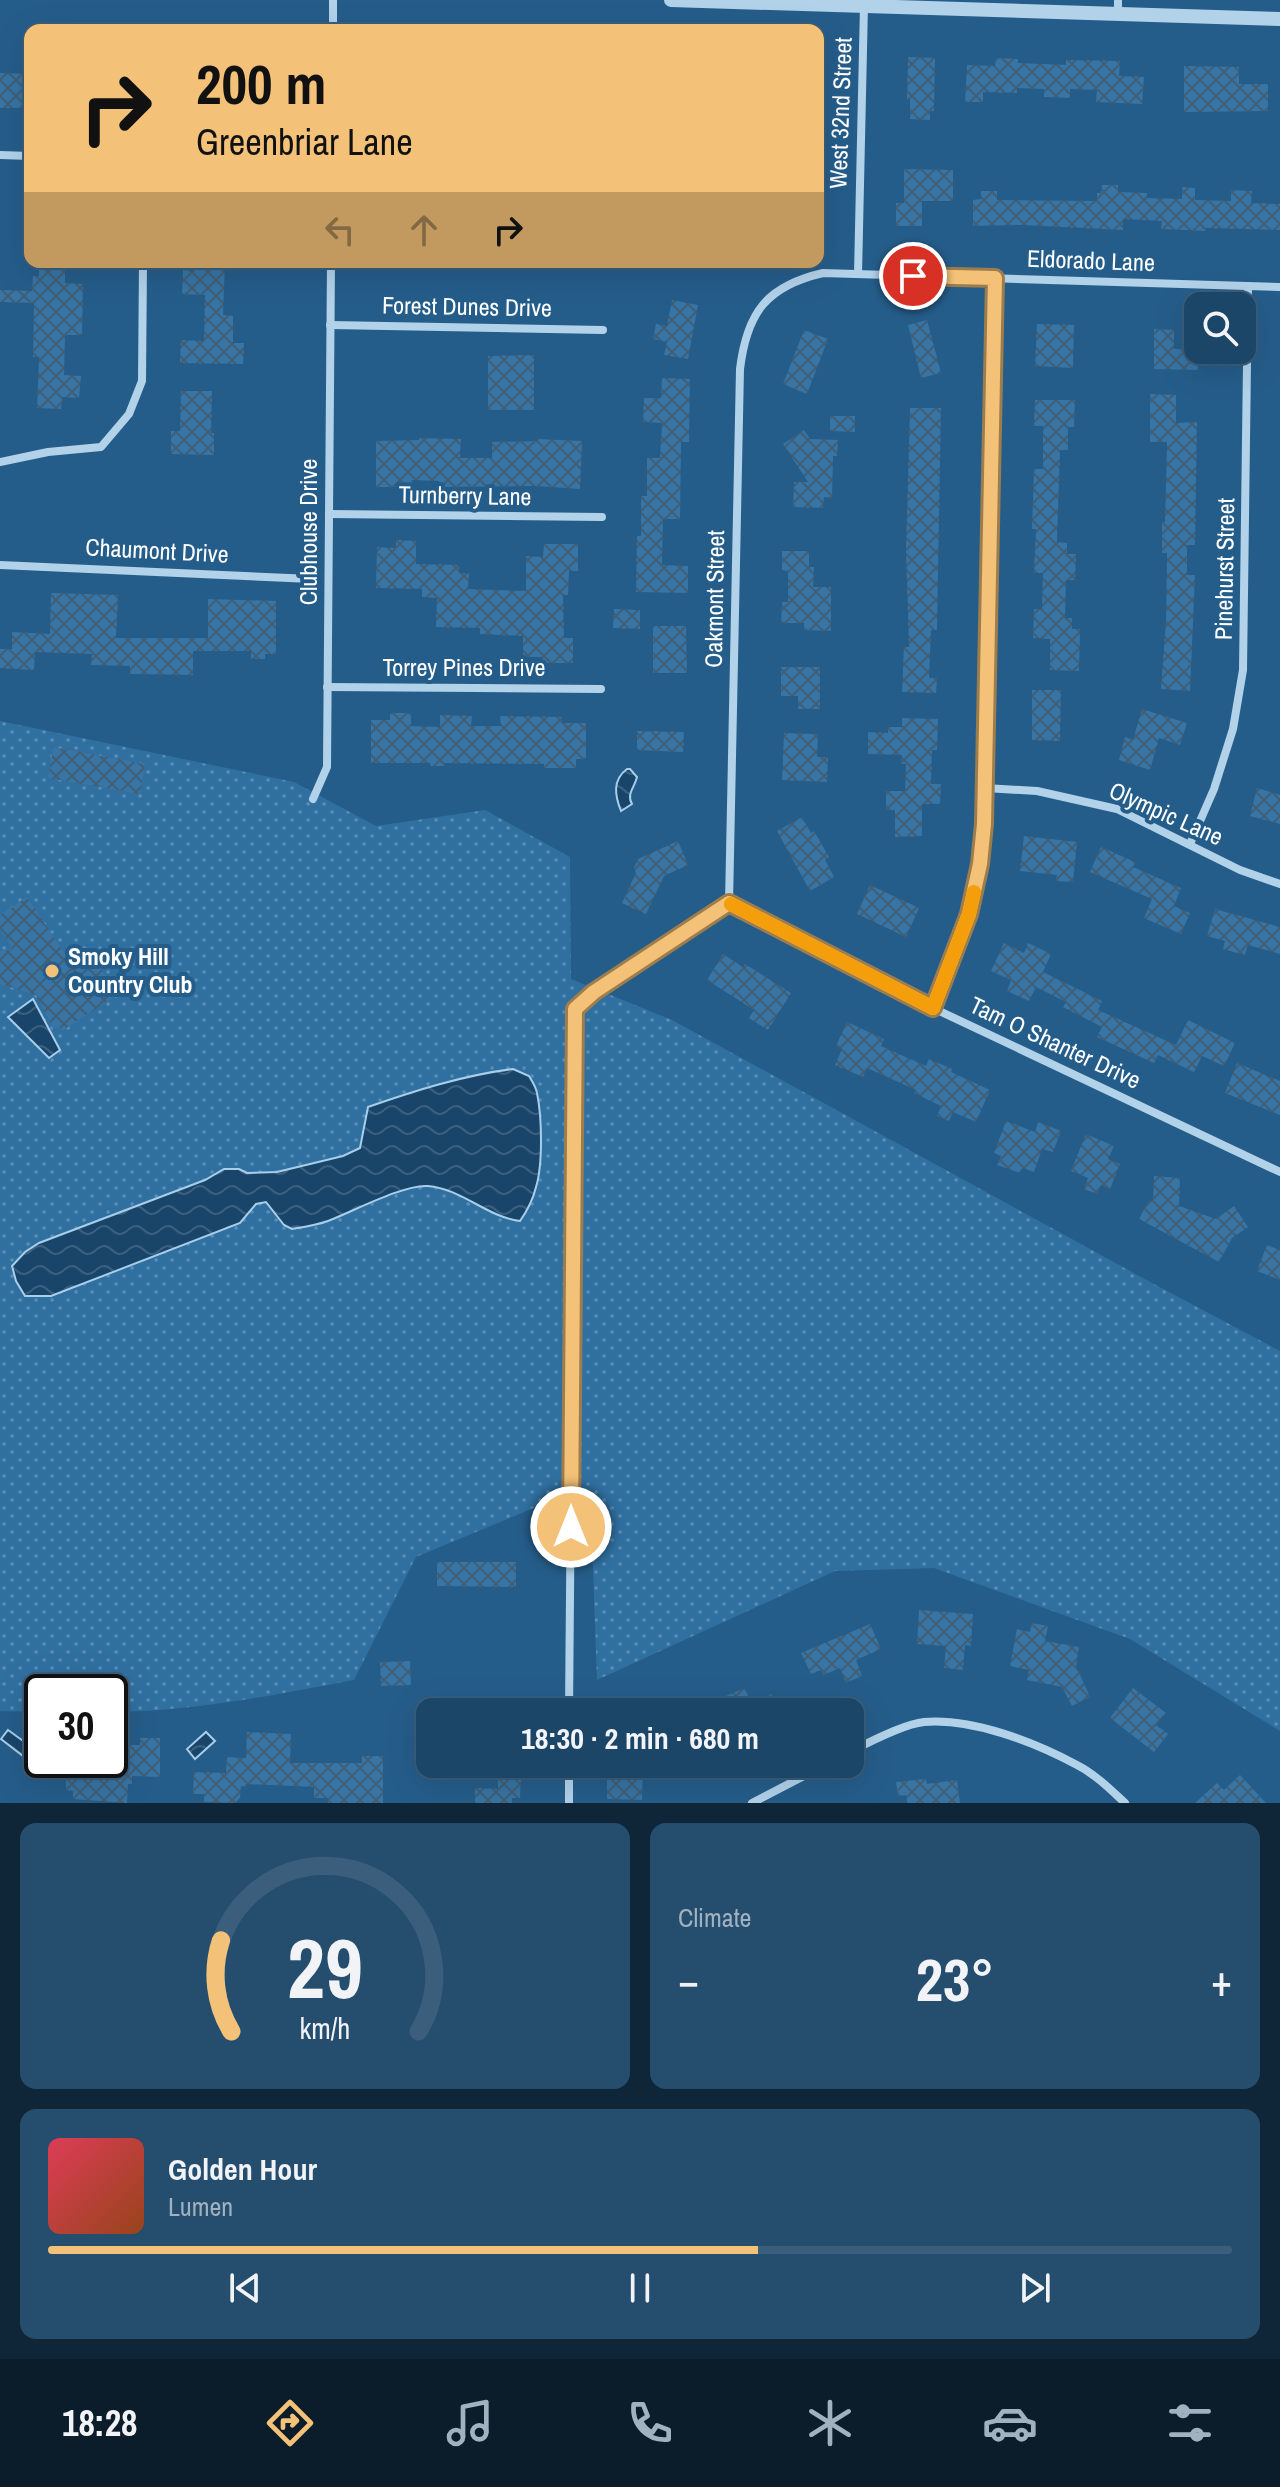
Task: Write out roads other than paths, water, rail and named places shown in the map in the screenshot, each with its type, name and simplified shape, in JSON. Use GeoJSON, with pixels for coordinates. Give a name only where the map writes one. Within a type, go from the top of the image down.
{"type":"FeatureCollection","features":[{"type":"Feature","properties":{"kind":"street"},"geometry":{"type":"LineString","coordinates":[[333,0],[333,24]]}},
{"type":"Feature","properties":{"kind":"street"},"geometry":{"type":"LineString","coordinates":[[671,0],[1118,7],[1280,19]]}},
{"type":"Feature","properties":{"kind":"street","name":"West 32nd Street"},"geometry":{"type":"LineString","coordinates":[[858,274],[864,3]]}},
{"type":"Feature","properties":{"kind":"street"},"geometry":{"type":"LineString","coordinates":[[0,155],[24,156]]}},
{"type":"Feature","properties":{"kind":"street"},"geometry":{"type":"LineString","coordinates":[[0,462],[48,452],[101,447],[129,414],[142,381],[143,268]]}},
{"type":"Feature","properties":{"kind":"street","name":"Clubhouse Drive"},"geometry":{"type":"LineString","coordinates":[[313,799],[327,767],[331,268]]}},
{"type":"Feature","properties":{"kind":"street","name":"Eldorado Lane"},"geometry":{"type":"LineString","coordinates":[[764,301],[796,279],[823,273],[1280,287]]}},
{"type":"Feature","properties":{"kind":"street"},"geometry":{"type":"LineString","coordinates":[[933,1008],[969,914],[980,864],[985,788],[995,278]]}},
{"type":"Feature","properties":{"kind":"street","name":"Pinehurst Street"},"geometry":{"type":"LineString","coordinates":[[1190,844],[1214,789],[1233,729],[1243,670],[1248,287]]}},
{"type":"Feature","properties":{"kind":"street","name":"Oakmont Street"},"geometry":{"type":"LineString","coordinates":[[729,903],[740,369],[744,338],[764,301]]}},
{"type":"Feature","properties":{"kind":"street","name":"Forest Dunes Drive"},"geometry":{"type":"LineString","coordinates":[[330,325],[603,330]]}},
{"type":"Feature","properties":{"kind":"street","name":"Turnberry Lane"},"geometry":{"type":"LineString","coordinates":[[329,514],[602,517]]}},
{"type":"Feature","properties":{"kind":"street","name":"Chaumont Drive"},"geometry":{"type":"LineString","coordinates":[[0,565],[312,579]]}},
{"type":"Feature","properties":{"kind":"street","name":"Torrey Pines Drive"},"geometry":{"type":"LineString","coordinates":[[327,687],[601,689]]}},
{"type":"Feature","properties":{"kind":"street","name":"Olympic Lane"},"geometry":{"type":"LineString","coordinates":[[985,788],[1037,791],[1117,809],[1240,870],[1280,884]]}},
{"type":"Feature","properties":{"kind":"street"},"geometry":{"type":"LineString","coordinates":[[569,1698],[575,1009],[594,992],[729,903]]}},
{"type":"Feature","properties":{"kind":"street","name":"Tam O Shanter Drive"},"geometry":{"type":"LineString","coordinates":[[729,903],[933,1008],[1280,1172]]}},
{"type":"Feature","properties":{"kind":"street"},"geometry":{"type":"LineString","coordinates":[[864,1745],[921,1722],[961,1723],[994,1730],[1079,1766],[1125,1803]]}},
{"type":"Feature","properties":{"kind":"street"},"geometry":{"type":"LineString","coordinates":[[569,1778],[569,1803]]}},
{"type":"Feature","properties":{"kind":"street"},"geometry":{"type":"LineString","coordinates":[[752,1803],[800,1778]]}},
{"type":"Feature","properties":{"kind":"water"},"geometry":{"type":"Polygon","coordinates":[[[627,769],[637,777],[630,794],[632,804],[621,811],[616,788],[619,778],[627,769]]]}},
{"type":"Feature","properties":{"kind":"water"},"geometry":{"type":"Polygon","coordinates":[[[33,999],[60,1050],[49,1058],[8,1017],[33,999]]]}},
{"type":"Feature","properties":{"kind":"water"},"geometry":{"type":"Polygon","coordinates":[[[513,1069],[529,1076],[535,1086],[541,1127],[535,1192],[520,1221],[496,1214],[452,1192],[428,1186],[406,1189],[328,1221],[292,1229],[284,1225],[266,1202],[256,1204],[240,1223],[51,1296],[25,1296],[16,1281],[12,1266],[39,1243],[205,1180],[224,1169],[239,1169],[247,1173],[277,1172],[343,1156],[360,1148],[368,1107],[458,1079],[513,1069]]]}},
{"type":"Feature","properties":{"kind":"water"},"geometry":{"type":"Polygon","coordinates":[[[8,1730],[24,1742],[23,1756],[1,1739],[8,1730]]]}},
{"type":"Feature","properties":{"kind":"water"},"geometry":{"type":"Polygon","coordinates":[[[206,1732],[215,1741],[195,1759],[187,1749],[206,1732]]]}},
{"type":"Feature","properties":{"kind":"place","name":"Smoky Hill Country Club"},"geometry":{"type":"Point","coordinates":[52,971]}}]}
